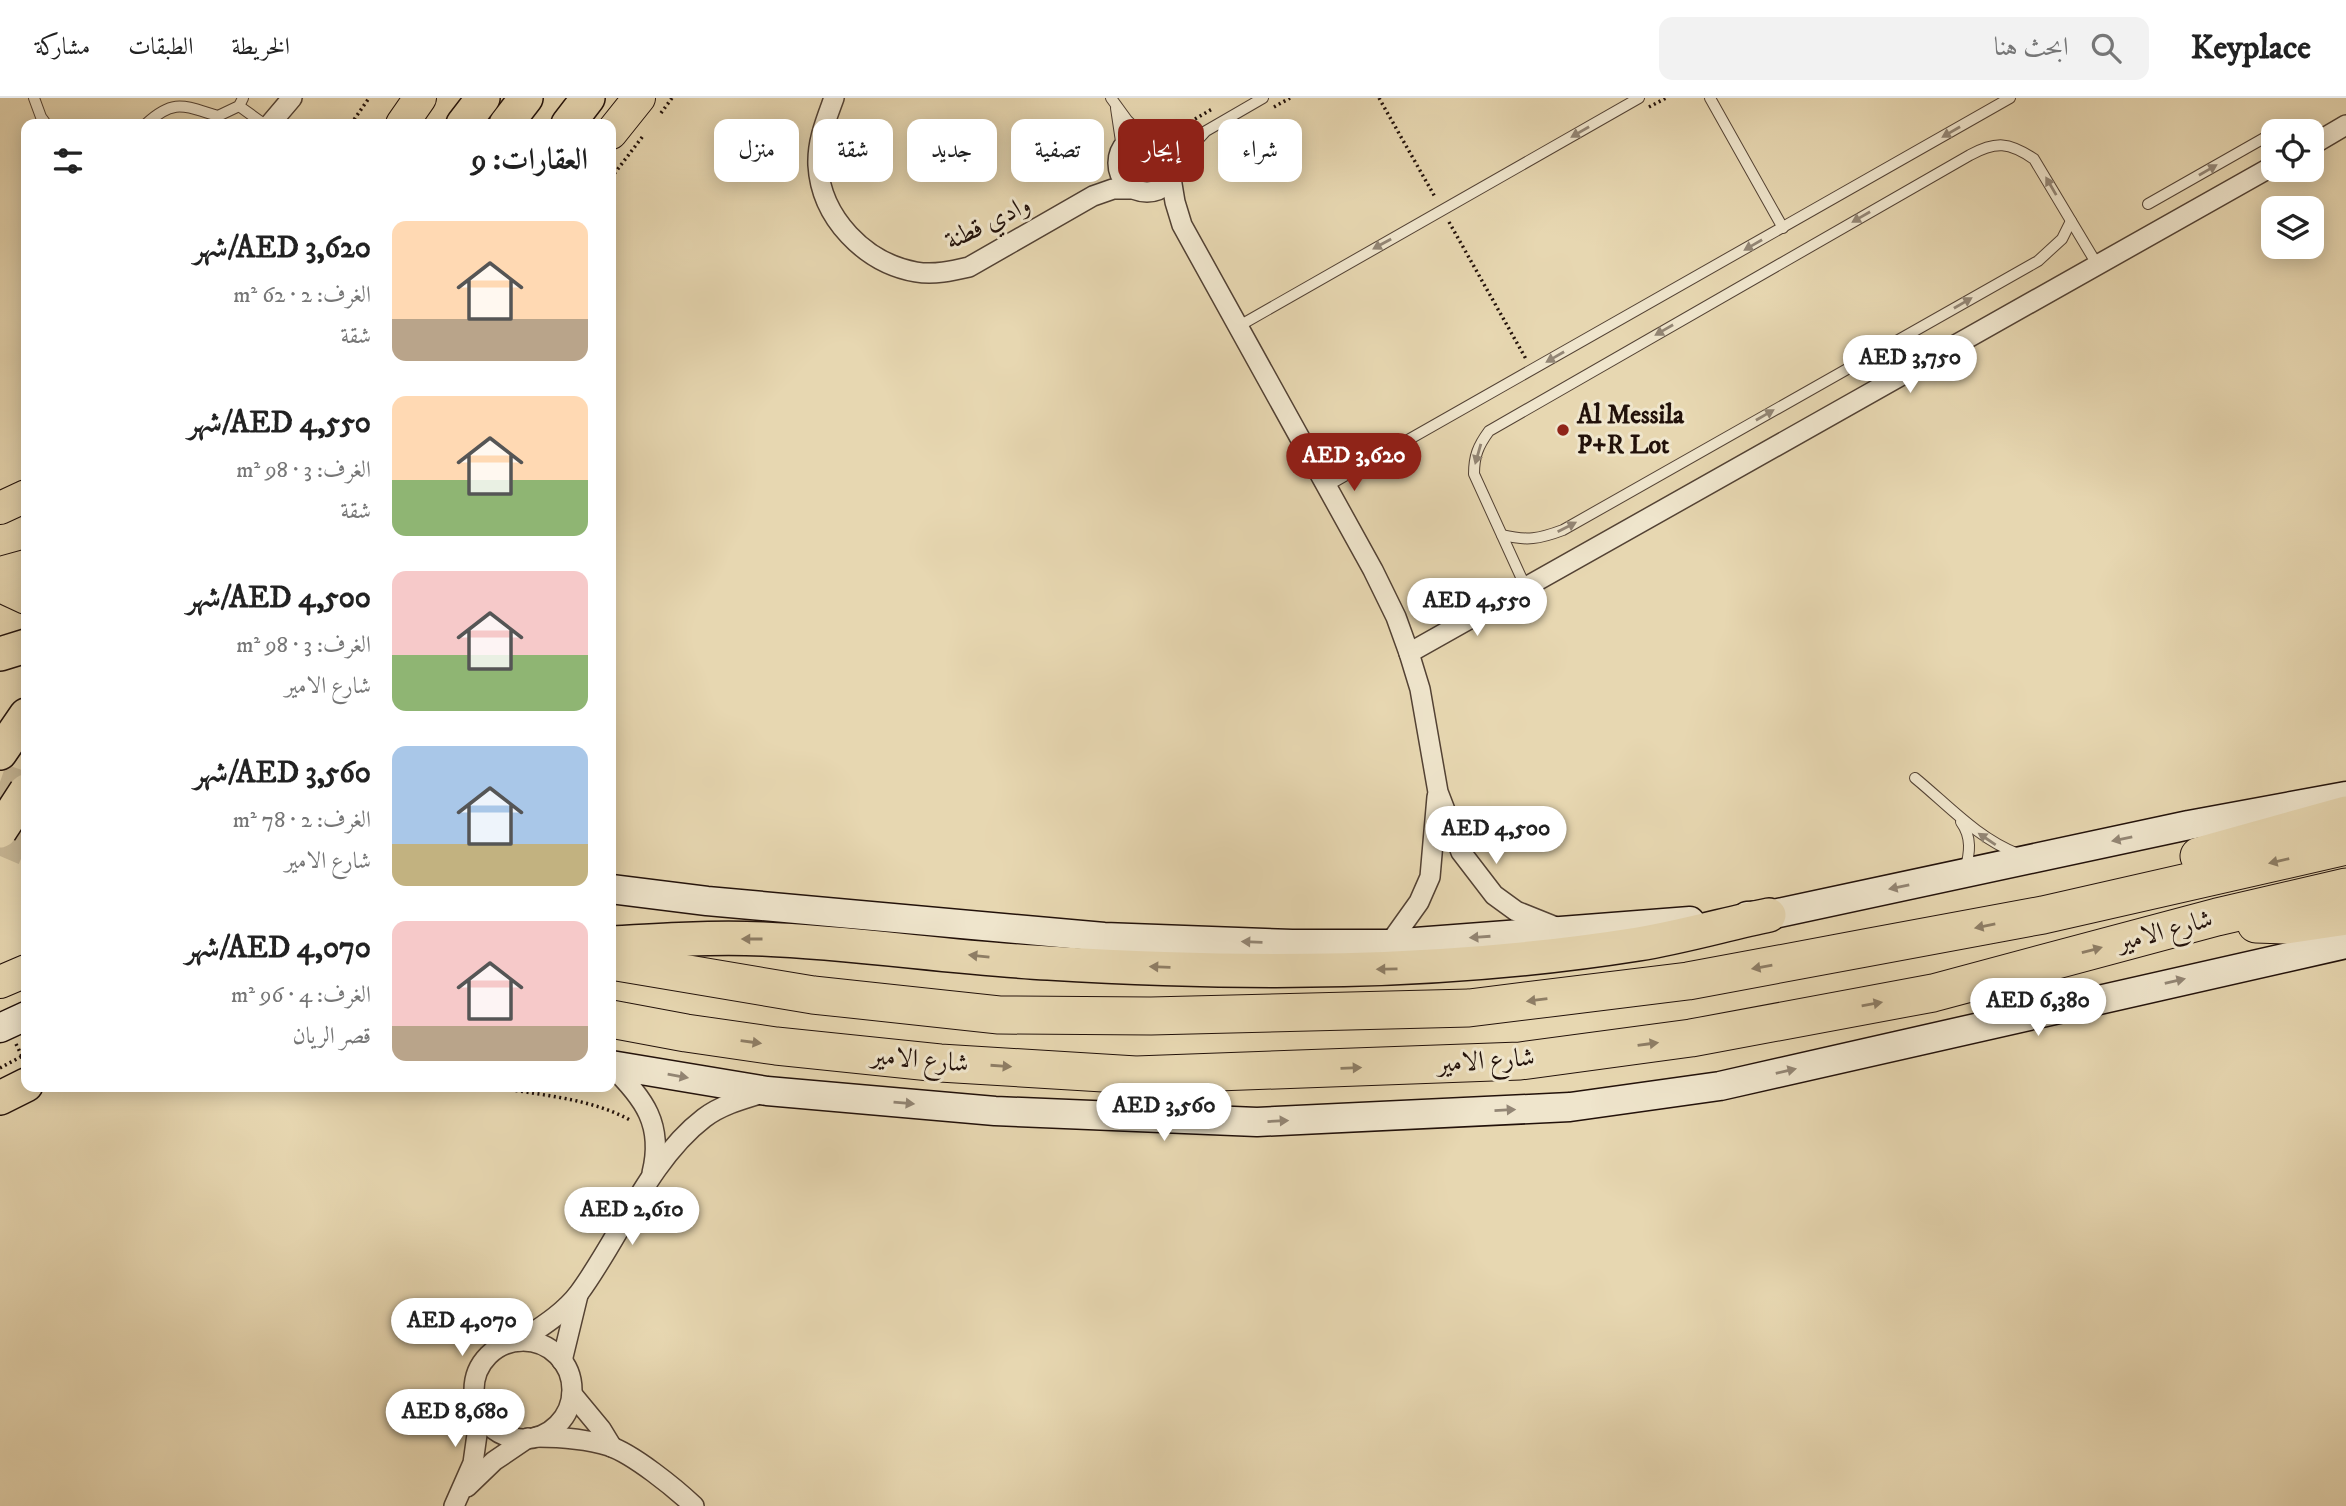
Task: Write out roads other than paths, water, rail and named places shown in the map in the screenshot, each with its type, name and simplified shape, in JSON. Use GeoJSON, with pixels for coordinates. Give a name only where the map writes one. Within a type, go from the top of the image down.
{"type":"FeatureCollection","features":[{"type":"Feature","properties":{"kind":"highway"},"geometry":{"type":"LineString","coordinates":[[467,119],[483,98]]}},
{"type":"Feature","properties":{"kind":"highway"},"geometry":{"type":"LineString","coordinates":[[510,119],[526,98]]}},
{"type":"Feature","properties":{"kind":"highway"},"geometry":{"type":"LineString","coordinates":[[572,119],[588,98]]}},
{"type":"Feature","properties":{"kind":"highway"},"geometry":{"type":"LineString","coordinates":[[0,654],[21,648]]}},
{"type":"Feature","properties":{"kind":"highway"},"geometry":{"type":"LineString","coordinates":[[0,753],[21,722]]}},
{"type":"Feature","properties":{"kind":"highway"},"geometry":{"type":"LineString","coordinates":[[0,831],[21,799]]}},
{"type":"Feature","properties":{"kind":"highway"},"geometry":{"type":"LineString","coordinates":[[2043,915],[2072,897],[2101,884],[2346,815]]}},
{"type":"Feature","properties":{"kind":"highway","name":"شارع الامير"},"geometry":{"type":"LineString","coordinates":[[616,962],[813,995],[999,1015],[1151,1016],[1456,1009],[1688,981],[2043,915],[2346,846]]}},
{"type":"Feature","properties":{"kind":"highway","name":"شارع الامير"},"geometry":{"type":"LineString","coordinates":[[616,1020],[776,1046],[940,1063],[1136,1075],[1520,1061],[1691,1038],[1933,993],[2217,917],[2346,887]]}},
{"type":"Feature","properties":{"kind":"highway"},"geometry":{"type":"LineString","coordinates":[[616,943],[760,939],[898,948],[1047,963],[1269,971],[1397,969],[1530,958],[1640,944],[1769,915]]}},
{"type":"Feature","properties":{"kind":"highway"},"geometry":{"type":"LineString","coordinates":[[2217,917],[2286,925],[2346,916]]}},
{"type":"Feature","properties":{"kind":"highway"},"geometry":{"type":"LineString","coordinates":[[0,1098],[21,1088]]}},
{"type":"Feature","properties":{"kind":"main road"},"geometry":{"type":"LineString","coordinates":[[405,119],[420,98]]}},
{"type":"Feature","properties":{"kind":"main road"},"geometry":{"type":"LineString","coordinates":[[616,130],[648,108]]}},
{"type":"Feature","properties":{"kind":"main road"},"geometry":{"type":"LineString","coordinates":[[0,508],[21,498]]}},
{"type":"Feature","properties":{"kind":"main road"},"geometry":{"type":"LineString","coordinates":[[0,573],[21,567]]}},
{"type":"Feature","properties":{"kind":"main road"},"geometry":{"type":"LineString","coordinates":[[0,586],[21,596]]}},
{"type":"Feature","properties":{"kind":"main road"},"geometry":{"type":"LineString","coordinates":[[616,890],[707,901],[1104,937],[1292,944],[1389,944],[1769,915],[2028,859],[2346,796]]}},
{"type":"Feature","properties":{"kind":"main road","name":"شارع الامير"},"geometry":{"type":"LineString","coordinates":[[616,1066],[767,1091],[995,1111],[1258,1122],[1570,1107],[1720,1086],[2346,944]]}},
{"type":"Feature","properties":{"kind":"main road"},"geometry":{"type":"LineString","coordinates":[[0,982],[21,973]]}},
{"type":"Feature","properties":{"kind":"main road"},"geometry":{"type":"LineString","coordinates":[[0,1028],[21,1018]]}},
{"type":"Feature","properties":{"kind":"street"},"geometry":{"type":"LineString","coordinates":[[274,119],[292,98]]}},
{"type":"Feature","properties":{"kind":"street","name":"وادي قطنة"},"geometry":{"type":"LineString","coordinates":[[834,98],[821,135],[818,166],[825,197],[839,225],[861,248],[887,264],[917,272],[948,272],[969,267],[1093,196],[1112,189],[1139,190]]}},
{"type":"Feature","properties":{"kind":"street"},"geometry":{"type":"LineString","coordinates":[[2324,138],[2346,125]]}},
{"type":"Feature","properties":{"kind":"street","name":"وادي قطنة"},"geometry":{"type":"LineString","coordinates":[[1093,196],[1107,182],[1118,160]]}},
{"type":"Feature","properties":{"kind":"street"},"geometry":{"type":"LineString","coordinates":[[1409,653],[2261,173]]}},
{"type":"Feature","properties":{"kind":"street"},"geometry":{"type":"LineString","coordinates":[[1126,182],[1166,207],[1182,225]]}},
{"type":"Feature","properties":{"kind":"street"},"geometry":{"type":"LineString","coordinates":[[1139,190],[1154,191],[1166,182]]}},
{"type":"Feature","properties":{"kind":"street"},"geometry":{"type":"LineString","coordinates":[[1174,182],[1175,202],[1182,225],[1373,570],[1396,617],[1420,689],[1438,792],[1461,852],[1494,895],[1516,911],[1541,923],[1567,930]]}},
{"type":"Feature","properties":{"kind":"street"},"geometry":{"type":"LineString","coordinates":[[1389,944],[1419,902],[1430,877],[1438,792]]}},
{"type":"Feature","properties":{"kind":"street"},"geometry":{"type":"LineString","coordinates":[[616,1070],[631,1085],[651,1118],[657,1137],[651,1178]]}},
{"type":"Feature","properties":{"kind":"street"},"geometry":{"type":"LineString","coordinates":[[694,1506],[670,1483],[612,1447],[574,1439],[514,1438],[500,1434],[480,1413],[475,1398],[475,1382],[480,1366],[491,1354],[505,1345],[520,1341],[561,1312],[578,1295],[651,1178],[676,1146],[704,1118],[734,1102],[767,1091]]}},
{"type":"Feature","properties":{"kind":"street"},"geometry":{"type":"LineString","coordinates":[[562,1361],[578,1295]]}},
{"type":"Feature","properties":{"kind":"street"},"geometry":{"type":"LineString","coordinates":[[457,1499],[494,1461],[554,1427],[566,1412],[572,1394],[570,1376],[562,1361],[544,1346],[520,1341]]}},
{"type":"Feature","properties":{"kind":"street"},"geometry":{"type":"LineString","coordinates":[[572,1394],[612,1447]]}},
{"type":"Feature","properties":{"kind":"street"},"geometry":{"type":"LineString","coordinates":[[457,1499],[473,1463],[480,1413]]}},
{"type":"Feature","properties":{"kind":"lane"},"geometry":{"type":"LineString","coordinates":[[34,98],[43,119]]}},
{"type":"Feature","properties":{"kind":"lane"},"geometry":{"type":"LineString","coordinates":[[1204,133],[1263,98]]}},
{"type":"Feature","properties":{"kind":"lane"},"geometry":{"type":"LineString","coordinates":[[1238,326],[1639,98]]}},
{"type":"Feature","properties":{"kind":"lane"},"geometry":{"type":"LineString","coordinates":[[1710,98],[1783,228]]}},
{"type":"Feature","properties":{"kind":"lane"},"geometry":{"type":"LineString","coordinates":[[1327,486],[2010,98]]}},
{"type":"Feature","properties":{"kind":"lane"},"geometry":{"type":"LineString","coordinates":[[1113,101],[1128,119]]}},
{"type":"Feature","properties":{"kind":"lane"},"geometry":{"type":"LineString","coordinates":[[1113,101],[1118,140]]}},
{"type":"Feature","properties":{"kind":"lane"},"geometry":{"type":"LineString","coordinates":[[151,119],[173,103],[186,103],[218,116],[241,102],[259,119]]}},
{"type":"Feature","properties":{"kind":"lane"},"geometry":{"type":"LineString","coordinates":[[2148,204],[2261,140]]}},
{"type":"Feature","properties":{"kind":"lane"},"geometry":{"type":"LineString","coordinates":[[1526,588],[1474,474],[1477,451],[1489,431],[1970,155],[1985,147],[2003,145],[2019,149],[2034,159],[2098,266]]}},
{"type":"Feature","properties":{"kind":"lane"},"geometry":{"type":"LineString","coordinates":[[1502,534],[1523,540],[1543,538],[1563,530],[2038,261],[2062,239],[2071,221]]}},
{"type":"Feature","properties":{"kind":"lane"},"geometry":{"type":"LineString","coordinates":[[1915,778],[1975,830],[2000,847],[2028,859]]}},
{"type":"Feature","properties":{"kind":"lane"},"geometry":{"type":"LineString","coordinates":[[1953,810],[1966,828],[1970,851],[1964,873]]}},
{"type":"Feature","properties":{"kind":"tunnel"},"geometry":{"type":"LineString","coordinates":[[0,782],[21,789]]}},
{"type":"Feature","properties":{"kind":"tunnel"},"geometry":{"type":"LineString","coordinates":[[0,836],[21,845]]}},
{"type":"Feature","properties":{"kind":"place","name":"Al Messila P+R Lot"},"geometry":{"type":"Point","coordinates":[1563,430]}}]}
